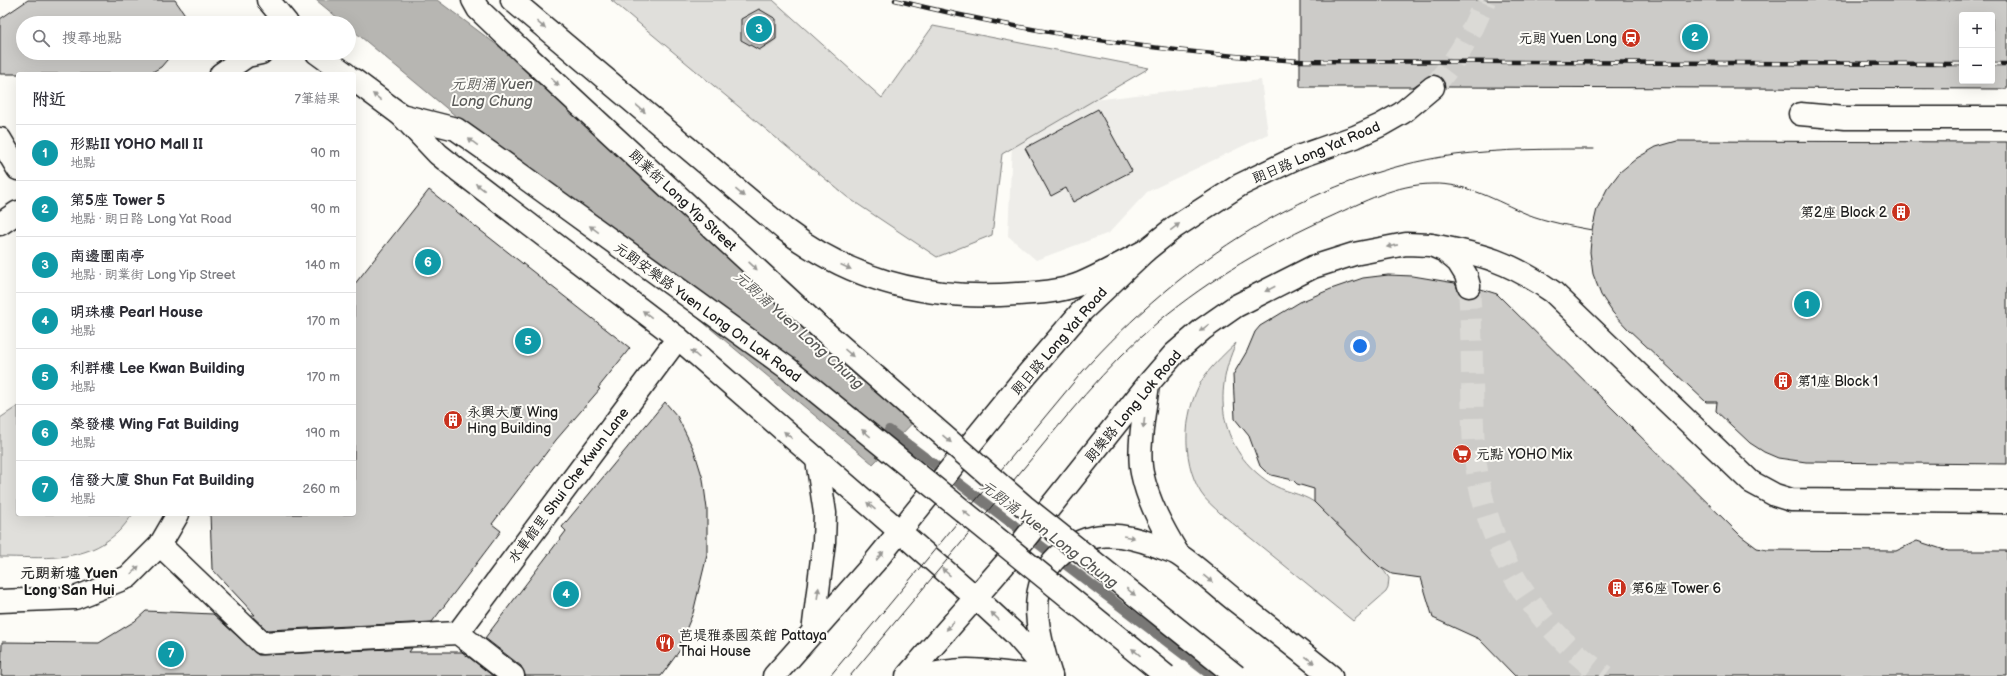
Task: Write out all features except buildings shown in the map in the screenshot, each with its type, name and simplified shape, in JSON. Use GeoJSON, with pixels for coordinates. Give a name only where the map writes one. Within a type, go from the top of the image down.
{"type":"FeatureCollection","features":[{"type":"Feature","properties":{"kind":"main road"},"geometry":{"type":"LineString","coordinates":[[268,0],[281,16]]}},
{"type":"Feature","properties":{"kind":"main road","name":"朗業街 Long Yip Street"},"geometry":{"type":"LineString","coordinates":[[473,0],[478,9],[526,55],[818,326],[1024,506],[1236,676]]}},
{"type":"Feature","properties":{"kind":"main road"},"geometry":{"type":"LineString","coordinates":[[512,0],[784,229],[808,247],[834,262],[868,277],[893,285],[938,293],[995,296],[1028,294],[1076,285],[1145,251]]}},
{"type":"Feature","properties":{"kind":"main road"},"geometry":{"type":"LineString","coordinates":[[224,72],[241,60]]}},
{"type":"Feature","properties":{"kind":"main road"},"geometry":{"type":"LineString","coordinates":[[326,60],[343,72]]}},
{"type":"Feature","properties":{"kind":"main road","name":"元朗安樂路 Yuen Long On Lok Road"},"geometry":{"type":"LineString","coordinates":[[356,81],[401,115],[438,154],[458,170],[678,338],[1016,634],[1051,676]]}},
{"type":"Feature","properties":{"kind":"main road","name":"朗日路 Long Yat Road"},"geometry":{"type":"LineString","coordinates":[[774,676],[900,532],[1026,376],[1082,311],[1145,251],[1174,227],[1209,203],[1240,185],[1298,157],[1355,137],[1381,125],[1402,113],[1433,87]]}},
{"type":"Feature","properties":{"kind":"main road"},"geometry":{"type":"LineString","coordinates":[[1800,114],[1845,118],[2007,118]]}},
{"type":"Feature","properties":{"kind":"main road","name":"元朗安樂路 Yuen Long On Lok Road"},"geometry":{"type":"LineString","coordinates":[[401,115],[456,129],[786,367],[1166,676]]}},
{"type":"Feature","properties":{"kind":"main road"},"geometry":{"type":"LineString","coordinates":[[0,138],[16,165]]}},
{"type":"Feature","properties":{"kind":"main road"},"geometry":{"type":"LineString","coordinates":[[0,224],[16,213]]}},
{"type":"Feature","properties":{"kind":"main road","name":"朗樂路 Long Lok Road"},"geometry":{"type":"LineString","coordinates":[[907,676],[1004,565],[1148,384],[1174,354],[1203,329],[1236,306],[1313,267],[1354,254],[1406,244],[1431,245],[1445,251],[1458,262],[1466,275],[1469,286]]}},
{"type":"Feature","properties":{"kind":"main road"},"geometry":{"type":"LineString","coordinates":[[1431,245],[1478,254],[1502,262],[1529,275],[1554,292],[1751,482],[1775,496],[1791,500],[2007,502]]}},
{"type":"Feature","properties":{"kind":"main road","name":"水車館里 Shui Che Kwun Lane"},"geometry":{"type":"LineString","coordinates":[[458,633],[678,338]]}},
{"type":"Feature","properties":{"kind":"main road"},"geometry":{"type":"LineString","coordinates":[[1148,384],[1141,451],[1141,472],[1160,524],[1178,554]]}},
{"type":"Feature","properties":{"kind":"main road"},"geometry":{"type":"LineString","coordinates":[[813,632],[824,542],[825,513],[817,460]]}},
{"type":"Feature","properties":{"kind":"main road"},"geometry":{"type":"LineString","coordinates":[[0,600],[75,598],[128,577],[160,545],[177,516]]}},
{"type":"Feature","properties":{"kind":"main road"},"geometry":{"type":"LineString","coordinates":[[1051,676],[1038,629],[1036,611],[1041,586],[1050,564],[1069,546],[1090,537],[1116,535],[1140,539],[1178,554],[1331,676]]}},
{"type":"Feature","properties":{"kind":"main road"},"geometry":{"type":"LineString","coordinates":[[160,545],[262,643],[458,633],[514,676]]}},
{"type":"Feature","properties":{"kind":"main road"},"geometry":{"type":"LineString","coordinates":[[924,676],[945,670],[979,669],[1045,676]]}},
{"type":"Feature","properties":{"kind":"shaded area"},"geometry":{"type":"Polygon","coordinates":[[[611,0],[773,0],[882,98],[933,26],[1149,68],[1002,154],[992,235],[937,257],[847,197],[611,0]]]}},
{"type":"Feature","properties":{"kind":"shaded area"},"geometry":{"type":"Polygon","coordinates":[[[1261,80],[1268,134],[1147,192],[1109,233],[1036,260],[1008,236],[1012,143],[1086,101],[1261,80]]]}},
{"type":"Feature","properties":{"kind":"shaded area"},"geometry":{"type":"Polygon","coordinates":[[[1236,343],[1224,382],[1223,401],[1225,420],[1231,438],[1240,455],[1253,470],[1270,483],[1303,496],[1318,505],[1373,559],[1389,578],[1386,592],[1353,621],[1220,513],[1203,496],[1194,479],[1187,449],[1189,417],[1193,401],[1198,387],[1206,374],[1236,343]]]}},
{"type":"Feature","properties":{"kind":"shaded area"},"geometry":{"type":"Polygon","coordinates":[[[16,407],[16,516],[131,516],[119,531],[104,543],[90,550],[76,554],[47,558],[0,557],[0,418],[16,407]]]}},
{"type":"Feature","properties":{"kind":"water","name":"元朗涌 Yuen Long Chung"},"geometry":{"type":"Polygon","coordinates":[[[316,0],[437,0],[517,60],[923,412],[873,464],[356,33],[356,16],[335,16],[316,0]]]}},
{"type":"Feature","properties":{"kind":"waterway","name":"元朗涌 Yuen Long Chung"},"geometry":{"type":"LineString","coordinates":[[889,430],[1212,676]]}},
{"type":"Feature","properties":{"kind":"tunnel"},"geometry":{"type":"LineString","coordinates":[[1433,87],[1450,67],[1463,46],[1485,0]]}},
{"type":"Feature","properties":{"kind":"tunnel"},"geometry":{"type":"LineString","coordinates":[[1469,286],[1474,449],[1483,502],[1493,531],[1505,559],[1520,586],[1538,611],[1558,635],[1580,657],[1605,676]]}},
{"type":"Feature","properties":{"kind":"tram line"},"geometry":{"type":"LineString","coordinates":[[830,676],[1083,371],[1121,332],[1162,294],[1205,260],[1251,230],[1299,204],[1349,182],[1401,166],[1455,155],[1473,153],[1525,150],[1594,149]]}},
{"type":"Feature","properties":{"kind":"tram line"},"geometry":{"type":"LineString","coordinates":[[850,676],[1068,414],[1103,375],[1139,338],[1159,321],[1179,305],[1241,263],[1284,239],[1367,200],[1393,190],[1419,185],[1446,184],[1458,186],[1482,194],[1535,217],[1559,224],[1592,230]]}},
{"type":"Feature","properties":{"kind":"railway"},"geometry":{"type":"LineString","coordinates":[[895,0],[995,22],[1096,40],[1198,52],[1300,61],[1959,64]]}},
{"type":"Feature","properties":{"kind":"railway"},"geometry":{"type":"LineString","coordinates":[[1995,64],[2007,64]]}},
{"type":"Feature","properties":{"kind":"place","name":"南邊圍南亭"},"geometry":{"type":"Point","coordinates":[759,29]}},
{"type":"Feature","properties":{"kind":"place","name":"第5座 Tower 5"},"geometry":{"type":"Point","coordinates":[1695,37]}},
{"type":"Feature","properties":{"kind":"place","name":"元朗 Yuen Long"},"geometry":{"type":"Point","coordinates":[1631,38]}},
{"type":"Feature","properties":{"kind":"place","name":"第2座 Block 2"},"geometry":{"type":"Point","coordinates":[1901,212]}},
{"type":"Feature","properties":{"kind":"place","name":"榮發樓 Wing Fat Building"},"geometry":{"type":"Point","coordinates":[428,262]}},
{"type":"Feature","properties":{"kind":"place","name":"形點II YOHO Mall II"},"geometry":{"type":"Point","coordinates":[1807,304]}},
{"type":"Feature","properties":{"kind":"place","name":"利群樓 Lee Kwan Building"},"geometry":{"type":"Point","coordinates":[528,341]}},
{"type":"Feature","properties":{"kind":"place","name":"第1座 Block 1"},"geometry":{"type":"Point","coordinates":[1783,381]}},
{"type":"Feature","properties":{"kind":"place","name":"永興大廈 Wing Hing Building"},"geometry":{"type":"Point","coordinates":[453,420]}},
{"type":"Feature","properties":{"kind":"place","name":"元點 YOHO Mix"},"geometry":{"type":"Point","coordinates":[1462,454]}},
{"type":"Feature","properties":{"kind":"place","name":"第6座 Tower 6"},"geometry":{"type":"Point","coordinates":[1617,588]}},
{"type":"Feature","properties":{"kind":"place","name":"明珠樓 Pearl House"},"geometry":{"type":"Point","coordinates":[566,594]}},
{"type":"Feature","properties":{"kind":"place","name":"芭堤雅泰國菜館 Pattaya Thai House"},"geometry":{"type":"Point","coordinates":[665,643]}},
{"type":"Feature","properties":{"kind":"place","name":"信發大廈 Shun Fat Building"},"geometry":{"type":"Point","coordinates":[171,654]}},
{"type":"Feature","properties":{"kind":"district","name":"元朗新墟 Yuen Long San Hui"},"geometry":{"type":"Point","coordinates":[69,582]}}]}
